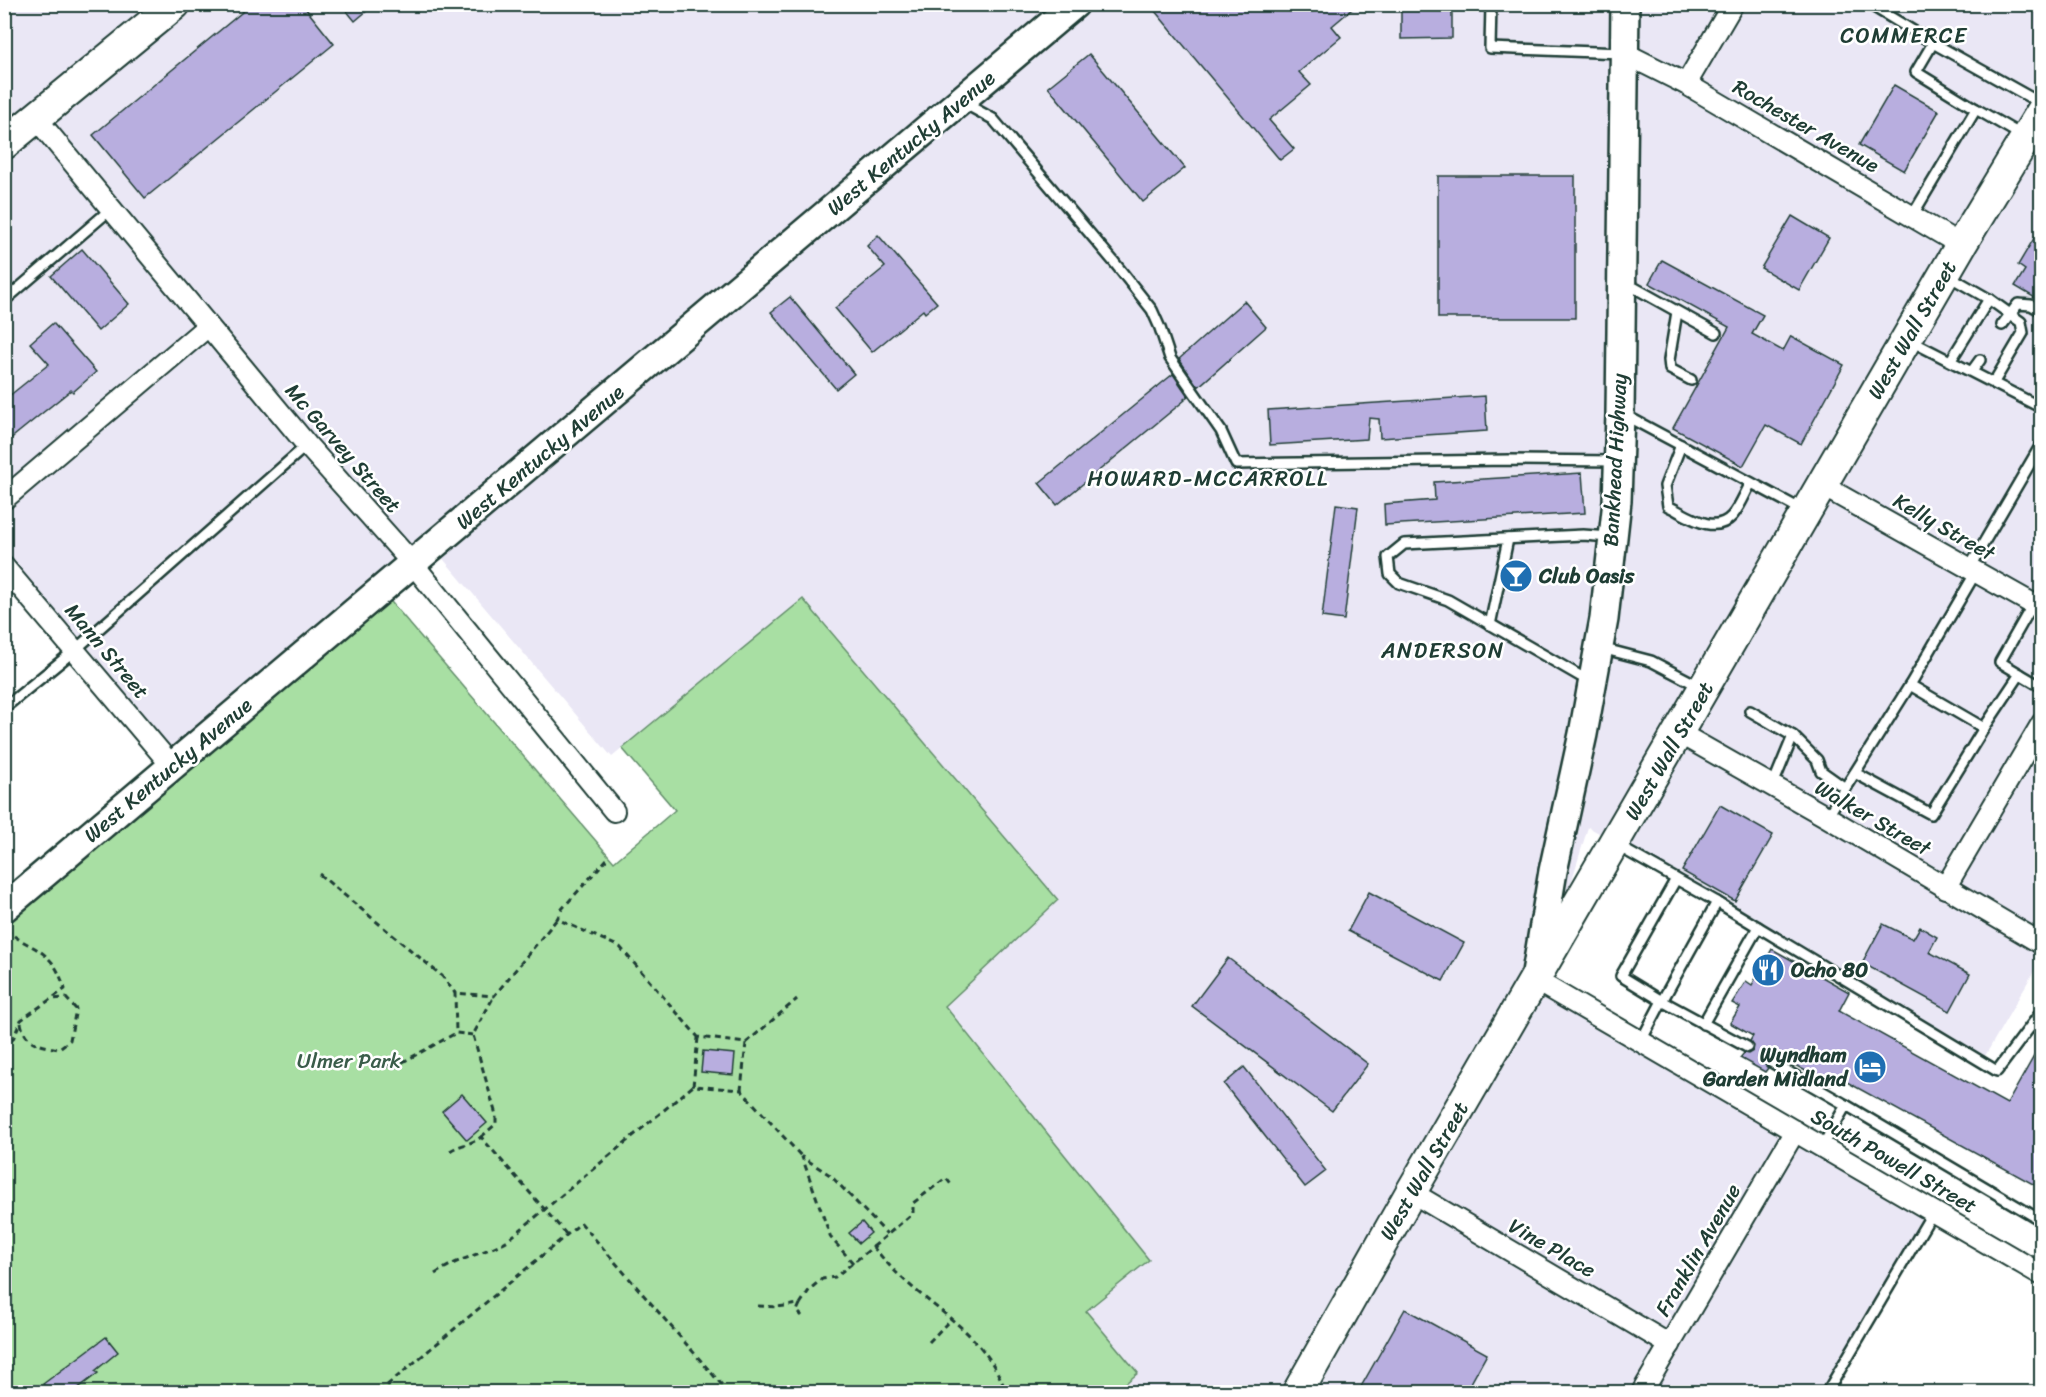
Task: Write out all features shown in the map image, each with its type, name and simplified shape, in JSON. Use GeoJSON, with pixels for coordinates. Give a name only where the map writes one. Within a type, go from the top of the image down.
{"type":"FeatureCollection","features":[{"type":"Feature","properties":{"kind":"main road"},"geometry":{"type":"LineString","coordinates":[[4,144],[175,4]]}},
{"type":"Feature","properties":{"kind":"main road","name":"West Wall Street"},"geometry":{"type":"LineString","coordinates":[[1298,1392],[1962,244],[2036,124]]}},
{"type":"Feature","properties":{"kind":"street","name":"West Kentucky Avenue"},"geometry":{"type":"LineString","coordinates":[[4,908],[1075,4]]}},
{"type":"Feature","properties":{"kind":"street","name":"Bankhead Highway"},"geometry":{"type":"LineString","coordinates":[[1535,980],[1553,871],[1599,648],[1613,538],[1620,418],[1625,4]]}},
{"type":"Feature","properties":{"kind":"street"},"geometry":{"type":"LineString","coordinates":[[1686,84],[1733,4]]}},
{"type":"Feature","properties":{"kind":"street","name":"Rochester Avenue"},"geometry":{"type":"LineString","coordinates":[[1624,53],[1686,84],[1962,244]]}},
{"type":"Feature","properties":{"kind":"street","name":"Mc Garvey Street"},"geometry":{"type":"LineString","coordinates":[[36,118],[307,445],[413,564],[614,811]]}},
{"type":"Feature","properties":{"kind":"street"},"geometry":{"type":"LineString","coordinates":[[4,499],[208,326]]}},
{"type":"Feature","properties":{"kind":"street","name":"Kelly Street"},"geometry":{"type":"LineString","coordinates":[[1822,486],[2037,607]]}},
{"type":"Feature","properties":{"kind":"street","name":"Mann Street"},"geometry":{"type":"LineString","coordinates":[[4,567],[172,766]]}},
{"type":"Feature","properties":{"kind":"street"},"geometry":{"type":"LineString","coordinates":[[1945,888],[2042,723]]}},
{"type":"Feature","properties":{"kind":"street","name":"Walker Street"},"geometry":{"type":"LineString","coordinates":[[1679,733],[2042,944]]}},
{"type":"Feature","properties":{"kind":"street","name":"South Powell Street"},"geometry":{"type":"LineString","coordinates":[[1535,980],[2042,1275]]}},
{"type":"Feature","properties":{"kind":"street","name":"Franklin Avenue"},"geometry":{"type":"LineString","coordinates":[[1642,1392],[1795,1131]]}},
{"type":"Feature","properties":{"kind":"street","name":"Vine Place"},"geometry":{"type":"LineString","coordinates":[[1412,1192],[1670,1345]]}},
{"type":"Feature","properties":{"kind":"lane"},"geometry":{"type":"LineString","coordinates":[[1491,4],[1490,48],[1624,53]]}},
{"type":"Feature","properties":{"kind":"lane"},"geometry":{"type":"LineString","coordinates":[[1869,4],[1933,43],[2036,124]]}},
{"type":"Feature","properties":{"kind":"lane"},"geometry":{"type":"LineString","coordinates":[[1933,43],[1916,72],[1976,108],[2036,124]]}},
{"type":"Feature","properties":{"kind":"lane"},"geometry":{"type":"LineString","coordinates":[[960,101],[993,119],[1152,310],[1170,358],[1221,431],[1236,464],[1509,460],[1619,461]]}},
{"type":"Feature","properties":{"kind":"lane"},"geometry":{"type":"LineString","coordinates":[[1912,216],[1976,108]]}},
{"type":"Feature","properties":{"kind":"lane"},"geometry":{"type":"LineString","coordinates":[[4,301],[111,209]]}},
{"type":"Feature","properties":{"kind":"lane"},"geometry":{"type":"LineString","coordinates":[[1945,274],[1989,299],[2021,322],[2023,333],[1994,382]]}},
{"type":"Feature","properties":{"kind":"lane"},"geometry":{"type":"LineString","coordinates":[[1621,281],[1716,333]]}},
{"type":"Feature","properties":{"kind":"lane"},"geometry":{"type":"LineString","coordinates":[[1951,360],[1989,299]]}},
{"type":"Feature","properties":{"kind":"lane"},"geometry":{"type":"LineString","coordinates":[[2002,325],[2018,304],[2031,305],[2042,311]]}},
{"type":"Feature","properties":{"kind":"lane"},"geometry":{"type":"LineString","coordinates":[[1677,312],[1669,360],[1670,369],[1691,380]]}},
{"type":"Feature","properties":{"kind":"lane"},"geometry":{"type":"LineString","coordinates":[[1907,339],[2042,408]]}},
{"type":"Feature","properties":{"kind":"lane"},"geometry":{"type":"LineString","coordinates":[[1972,371],[1980,360]]}},
{"type":"Feature","properties":{"kind":"lane"},"geometry":{"type":"LineString","coordinates":[[1620,418],[1632,419],[1807,513]]}},
{"type":"Feature","properties":{"kind":"lane"},"geometry":{"type":"LineString","coordinates":[[1827,818],[1910,685],[2042,443]]}},
{"type":"Feature","properties":{"kind":"lane"},"geometry":{"type":"LineString","coordinates":[[4,708],[75,650],[307,445]]}},
{"type":"Feature","properties":{"kind":"lane"},"geometry":{"type":"LineString","coordinates":[[1681,445],[1665,486],[1668,506],[1710,525],[1723,522],[1732,516],[1751,483]]}},
{"type":"Feature","properties":{"kind":"lane"},"geometry":{"type":"LineString","coordinates":[[1593,676],[1580,676],[1448,600],[1399,582],[1390,574],[1388,557],[1404,544],[1583,535],[1613,538]]}},
{"type":"Feature","properties":{"kind":"lane"},"geometry":{"type":"LineString","coordinates":[[1490,625],[1508,539]]}},
{"type":"Feature","properties":{"kind":"lane"},"geometry":{"type":"LineString","coordinates":[[2037,607],[2000,662],[2042,687]]}},
{"type":"Feature","properties":{"kind":"lane"},"geometry":{"type":"LineString","coordinates":[[1599,648],[1651,661],[1704,689]]}},
{"type":"Feature","properties":{"kind":"lane"},"geometry":{"type":"LineString","coordinates":[[1855,773],[1930,814],[2020,674]]}},
{"type":"Feature","properties":{"kind":"lane"},"geometry":{"type":"LineString","coordinates":[[1910,685],[1984,728]]}},
{"type":"Feature","properties":{"kind":"lane"},"geometry":{"type":"LineString","coordinates":[[1750,711],[1793,736],[1817,760],[1821,771],[1845,788]]}},
{"type":"Feature","properties":{"kind":"lane"},"geometry":{"type":"LineString","coordinates":[[1772,787],[1793,736]]}},
{"type":"Feature","properties":{"kind":"lane"},"geometry":{"type":"LineString","coordinates":[[1614,844],[1758,927],[1997,1071],[2042,1011]]}},
{"type":"Feature","properties":{"kind":"lane"},"geometry":{"type":"LineString","coordinates":[[1676,879],[1621,976],[1747,1047]]}},
{"type":"Feature","properties":{"kind":"lane"},"geometry":{"type":"LineString","coordinates":[[1641,1041],[1717,903]]}},
{"type":"Feature","properties":{"kind":"lane"},"geometry":{"type":"LineString","coordinates":[[1703,1024],[1758,927]]}},
{"type":"Feature","properties":{"kind":"lane"},"geometry":{"type":"LineString","coordinates":[[1771,1062],[2042,1221]]}},
{"type":"Feature","properties":{"kind":"lane"},"geometry":{"type":"LineString","coordinates":[[1822,1147],[1846,1106]]}},
{"type":"Feature","properties":{"kind":"lane"},"geometry":{"type":"LineString","coordinates":[[1827,1392],[1933,1212]]}},
{"type":"Feature","properties":{"kind":"path"},"geometry":{"type":"LineString","coordinates":[[450,1151],[459,1144],[474,1143],[496,1124],[496,1115],[473,1035],[494,996],[557,919],[562,909],[607,859]]}},
{"type":"Feature","properties":{"kind":"path"},"geometry":{"type":"LineString","coordinates":[[319,874],[442,976],[455,993],[456,1033]]}},
{"type":"Feature","properties":{"kind":"path"},"geometry":{"type":"LineString","coordinates":[[557,919],[620,947],[698,1037],[746,1042]]}},
{"type":"Feature","properties":{"kind":"path"},"geometry":{"type":"LineString","coordinates":[[4,927],[13,937],[43,953],[54,964],[65,989],[20,1022],[13,1040],[4,1048]]}},
{"type":"Feature","properties":{"kind":"path"},"geometry":{"type":"LineString","coordinates":[[455,993],[494,996]]}},
{"type":"Feature","properties":{"kind":"path"},"geometry":{"type":"LineString","coordinates":[[20,1022],[22,1033],[31,1042],[58,1049],[70,1040],[76,1009],[66,998],[50,999]]}},
{"type":"Feature","properties":{"kind":"path"},"geometry":{"type":"LineString","coordinates":[[741,1090],[746,1042],[797,999]]}},
{"type":"Feature","properties":{"kind":"path"},"geometry":{"type":"LineString","coordinates":[[386,1063],[390,1069],[456,1033],[473,1035]]}},
{"type":"Feature","properties":{"kind":"path"},"geometry":{"type":"LineString","coordinates":[[435,1274],[462,1258],[502,1244],[693,1086],[698,1037]]}},
{"type":"Feature","properties":{"kind":"path"},"geometry":{"type":"LineString","coordinates":[[693,1086],[741,1090],[802,1157],[830,1175],[887,1234]]}},
{"type":"Feature","properties":{"kind":"path"},"geometry":{"type":"LineString","coordinates":[[481,1137],[567,1235]]}},
{"type":"Feature","properties":{"kind":"path"},"geometry":{"type":"LineString","coordinates":[[802,1157],[831,1238],[854,1263]]}},
{"type":"Feature","properties":{"kind":"path"},"geometry":{"type":"LineString","coordinates":[[802,1316],[797,1311],[810,1289],[822,1279],[835,1278],[854,1263],[913,1213],[913,1203],[946,1178],[953,1187]]}},
{"type":"Feature","properties":{"kind":"path"},"geometry":{"type":"LineString","coordinates":[[379,1392],[581,1223],[728,1392]]}},
{"type":"Feature","properties":{"kind":"path"},"geometry":{"type":"LineString","coordinates":[[873,1247],[902,1278],[983,1348],[1006,1392]]}},
{"type":"Feature","properties":{"kind":"path"},"geometry":{"type":"LineString","coordinates":[[758,1306],[777,1307],[800,1304]]}},
{"type":"Feature","properties":{"kind":"path"},"geometry":{"type":"LineString","coordinates":[[929,1342],[951,1319]]}},
{"type":"Feature","properties":{"kind":"shaded area"},"geometry":{"type":"Polygon","coordinates":[[[4,5],[2041,5],[2041,959],[1985,1056],[1588,827],[1551,949],[1532,981],[1928,1213],[1822,1392],[1115,1392],[1138,1373],[1086,1311],[1149,1260],[945,1005],[1058,900],[804,599],[612,757],[439,554],[173,767],[5,567],[4,5]]]}},
{"type":"Feature","properties":{"kind":"green space","name":"Ulmer Park"},"geometry":{"type":"Polygon","coordinates":[[[386,596],[614,862],[675,810],[622,748],[803,599],[1058,900],[945,1006],[1149,1260],[1086,1311],[1138,1373],[1115,1392],[5,1392],[4,917],[386,596]]]}},
{"type":"Feature","properties":{"kind":"building"},"geometry":{"type":"Polygon","coordinates":[[[252,4],[302,4],[334,44],[145,198],[93,135],[252,4]]]}},
{"type":"Feature","properties":{"kind":"building"},"geometry":{"type":"Polygon","coordinates":[[[341,4],[375,4],[355,21],[341,4]]]}},
{"type":"Feature","properties":{"kind":"building"},"geometry":{"type":"Polygon","coordinates":[[[1149,4],[1358,4],[1332,26],[1341,37],[1299,72],[1311,85],[1269,120],[1294,149],[1280,160],[1149,4]]]}},
{"type":"Feature","properties":{"kind":"building"},"geometry":{"type":"Polygon","coordinates":[[[1401,4],[1452,4],[1452,38],[1401,39],[1401,4]]]}},
{"type":"Feature","properties":{"kind":"building"},"geometry":{"type":"Polygon","coordinates":[[[1089,54],[1185,168],[1143,202],[1048,87],[1089,54]]]}},
{"type":"Feature","properties":{"kind":"building"},"geometry":{"type":"Polygon","coordinates":[[[1894,85],[1939,111],[1904,171],[1859,145],[1894,85]]]}},
{"type":"Feature","properties":{"kind":"building"},"geometry":{"type":"Polygon","coordinates":[[[1438,176],[1575,176],[1575,318],[1438,318],[1438,176]]]}},
{"type":"Feature","properties":{"kind":"building"},"geometry":{"type":"Polygon","coordinates":[[[1792,216],[1829,238],[1799,290],[1761,268],[1792,216]]]}},
{"type":"Feature","properties":{"kind":"building"},"geometry":{"type":"Polygon","coordinates":[[[2042,225],[2042,302],[2015,286],[2025,270],[2018,265],[2042,225]]]}},
{"type":"Feature","properties":{"kind":"building"},"geometry":{"type":"Polygon","coordinates":[[[878,235],[937,303],[925,313],[923,310],[872,352],[835,308],[885,267],[867,246],[878,235]]]}},
{"type":"Feature","properties":{"kind":"building"},"geometry":{"type":"Polygon","coordinates":[[[82,249],[129,304],[98,331],[51,276],[82,249]]]}},
{"type":"Feature","properties":{"kind":"building"},"geometry":{"type":"Polygon","coordinates":[[[1662,260],[1763,315],[1752,334],[1783,351],[1791,336],[1844,365],[1801,444],[1766,425],[1743,466],[1673,428],[1729,327],[1649,283],[1662,260]]]}},
{"type":"Feature","properties":{"kind":"building"},"geometry":{"type":"Polygon","coordinates":[[[790,297],[854,374],[836,389],[771,312],[790,297]]]}},
{"type":"Feature","properties":{"kind":"building"},"geometry":{"type":"Polygon","coordinates":[[[1244,301],[1266,327],[1198,387],[1179,359],[1244,301]]]}},
{"type":"Feature","properties":{"kind":"building"},"geometry":{"type":"Polygon","coordinates":[[[53,323],[96,372],[4,444],[4,400],[49,364],[30,343],[53,323]]]}},
{"type":"Feature","properties":{"kind":"building"},"geometry":{"type":"Polygon","coordinates":[[[1173,374],[1188,396],[1185,400],[1057,505],[1039,483],[1173,374]]]}},
{"type":"Feature","properties":{"kind":"building"},"geometry":{"type":"Polygon","coordinates":[[[1485,396],[1487,431],[1380,438],[1379,419],[1369,418],[1367,439],[1270,445],[1268,410],[1485,396]]]}},
{"type":"Feature","properties":{"kind":"building"},"geometry":{"type":"Polygon","coordinates":[[[1582,473],[1585,513],[1385,525],[1384,504],[1435,500],[1434,482],[1582,473]]]}},
{"type":"Feature","properties":{"kind":"building"},"geometry":{"type":"Polygon","coordinates":[[[1336,504],[1358,507],[1344,620],[1322,617],[1336,504]]]}},
{"type":"Feature","properties":{"kind":"building"},"geometry":{"type":"Polygon","coordinates":[[[1720,805],[1773,835],[1735,901],[1682,871],[1720,805]]]}},
{"type":"Feature","properties":{"kind":"building"},"geometry":{"type":"Polygon","coordinates":[[[1369,892],[1464,943],[1443,981],[1348,931],[1369,892]]]}},
{"type":"Feature","properties":{"kind":"building"},"geometry":{"type":"Polygon","coordinates":[[[1883,924],[1913,939],[1920,927],[1937,937],[1929,952],[1970,974],[1950,1011],[1862,963],[1883,924]]]}},
{"type":"Feature","properties":{"kind":"building","name":"Wyndham Garden Midland"},"geometry":{"type":"Polygon","coordinates":[[[1772,949],[1849,992],[1839,1011],[2007,1104],[2042,1042],[2042,1189],[1836,1076],[1831,1085],[1775,1054],[1765,1059],[1765,1065],[1768,1068],[1765,1072],[1740,1058],[1744,1053],[1748,1054],[1753,1051],[1754,1046],[1750,1041],[1753,1036],[1730,1023],[1740,1007],[1732,1003],[1746,981],[1752,985],[1772,949]]]}},
{"type":"Feature","properties":{"kind":"building"},"geometry":{"type":"Polygon","coordinates":[[[1228,958],[1368,1064],[1332,1111],[1192,1006],[1228,958]]]}},
{"type":"Feature","properties":{"kind":"building"},"geometry":{"type":"Polygon","coordinates":[[[703,1051],[735,1054],[733,1075],[701,1072],[703,1051]]]}},
{"type":"Feature","properties":{"kind":"building"},"geometry":{"type":"Polygon","coordinates":[[[1244,1067],[1326,1171],[1305,1187],[1224,1084],[1244,1067]]]}},
{"type":"Feature","properties":{"kind":"building"},"geometry":{"type":"Polygon","coordinates":[[[462,1094],[487,1123],[467,1140],[442,1111],[462,1094]]]}},
{"type":"Feature","properties":{"kind":"building"},"geometry":{"type":"Polygon","coordinates":[[[862,1222],[871,1233],[859,1243],[849,1233],[862,1222]]]}},
{"type":"Feature","properties":{"kind":"building"},"geometry":{"type":"Polygon","coordinates":[[[1405,1309],[1487,1354],[1466,1392],[1358,1392],[1405,1309]]]}},
{"type":"Feature","properties":{"kind":"building"},"geometry":{"type":"Polygon","coordinates":[[[106,1337],[118,1352],[95,1371],[98,1373],[73,1392],[50,1392],[43,1384],[106,1337]]]}},
{"type":"Feature","properties":{"kind":"place","name":"Club Oasis"},"geometry":{"type":"Point","coordinates":[1516,576]}},
{"type":"Feature","properties":{"kind":"place","name":"Ocho 80"},"geometry":{"type":"Point","coordinates":[1768,970]}},
{"type":"Feature","properties":{"kind":"place","name":"Wyndham Garden Midland"},"geometry":{"type":"Point","coordinates":[1870,1067]}},
{"type":"Feature","properties":{"kind":"district","name":"COMMERCE"},"geometry":{"type":"Point","coordinates":[1904,35]}},
{"type":"Feature","properties":{"kind":"district","name":"HOWARD-MCCARROLL"},"geometry":{"type":"Point","coordinates":[1208,478]}},
{"type":"Feature","properties":{"kind":"district","name":"ANDERSON"},"geometry":{"type":"Point","coordinates":[1443,650]}}]}
